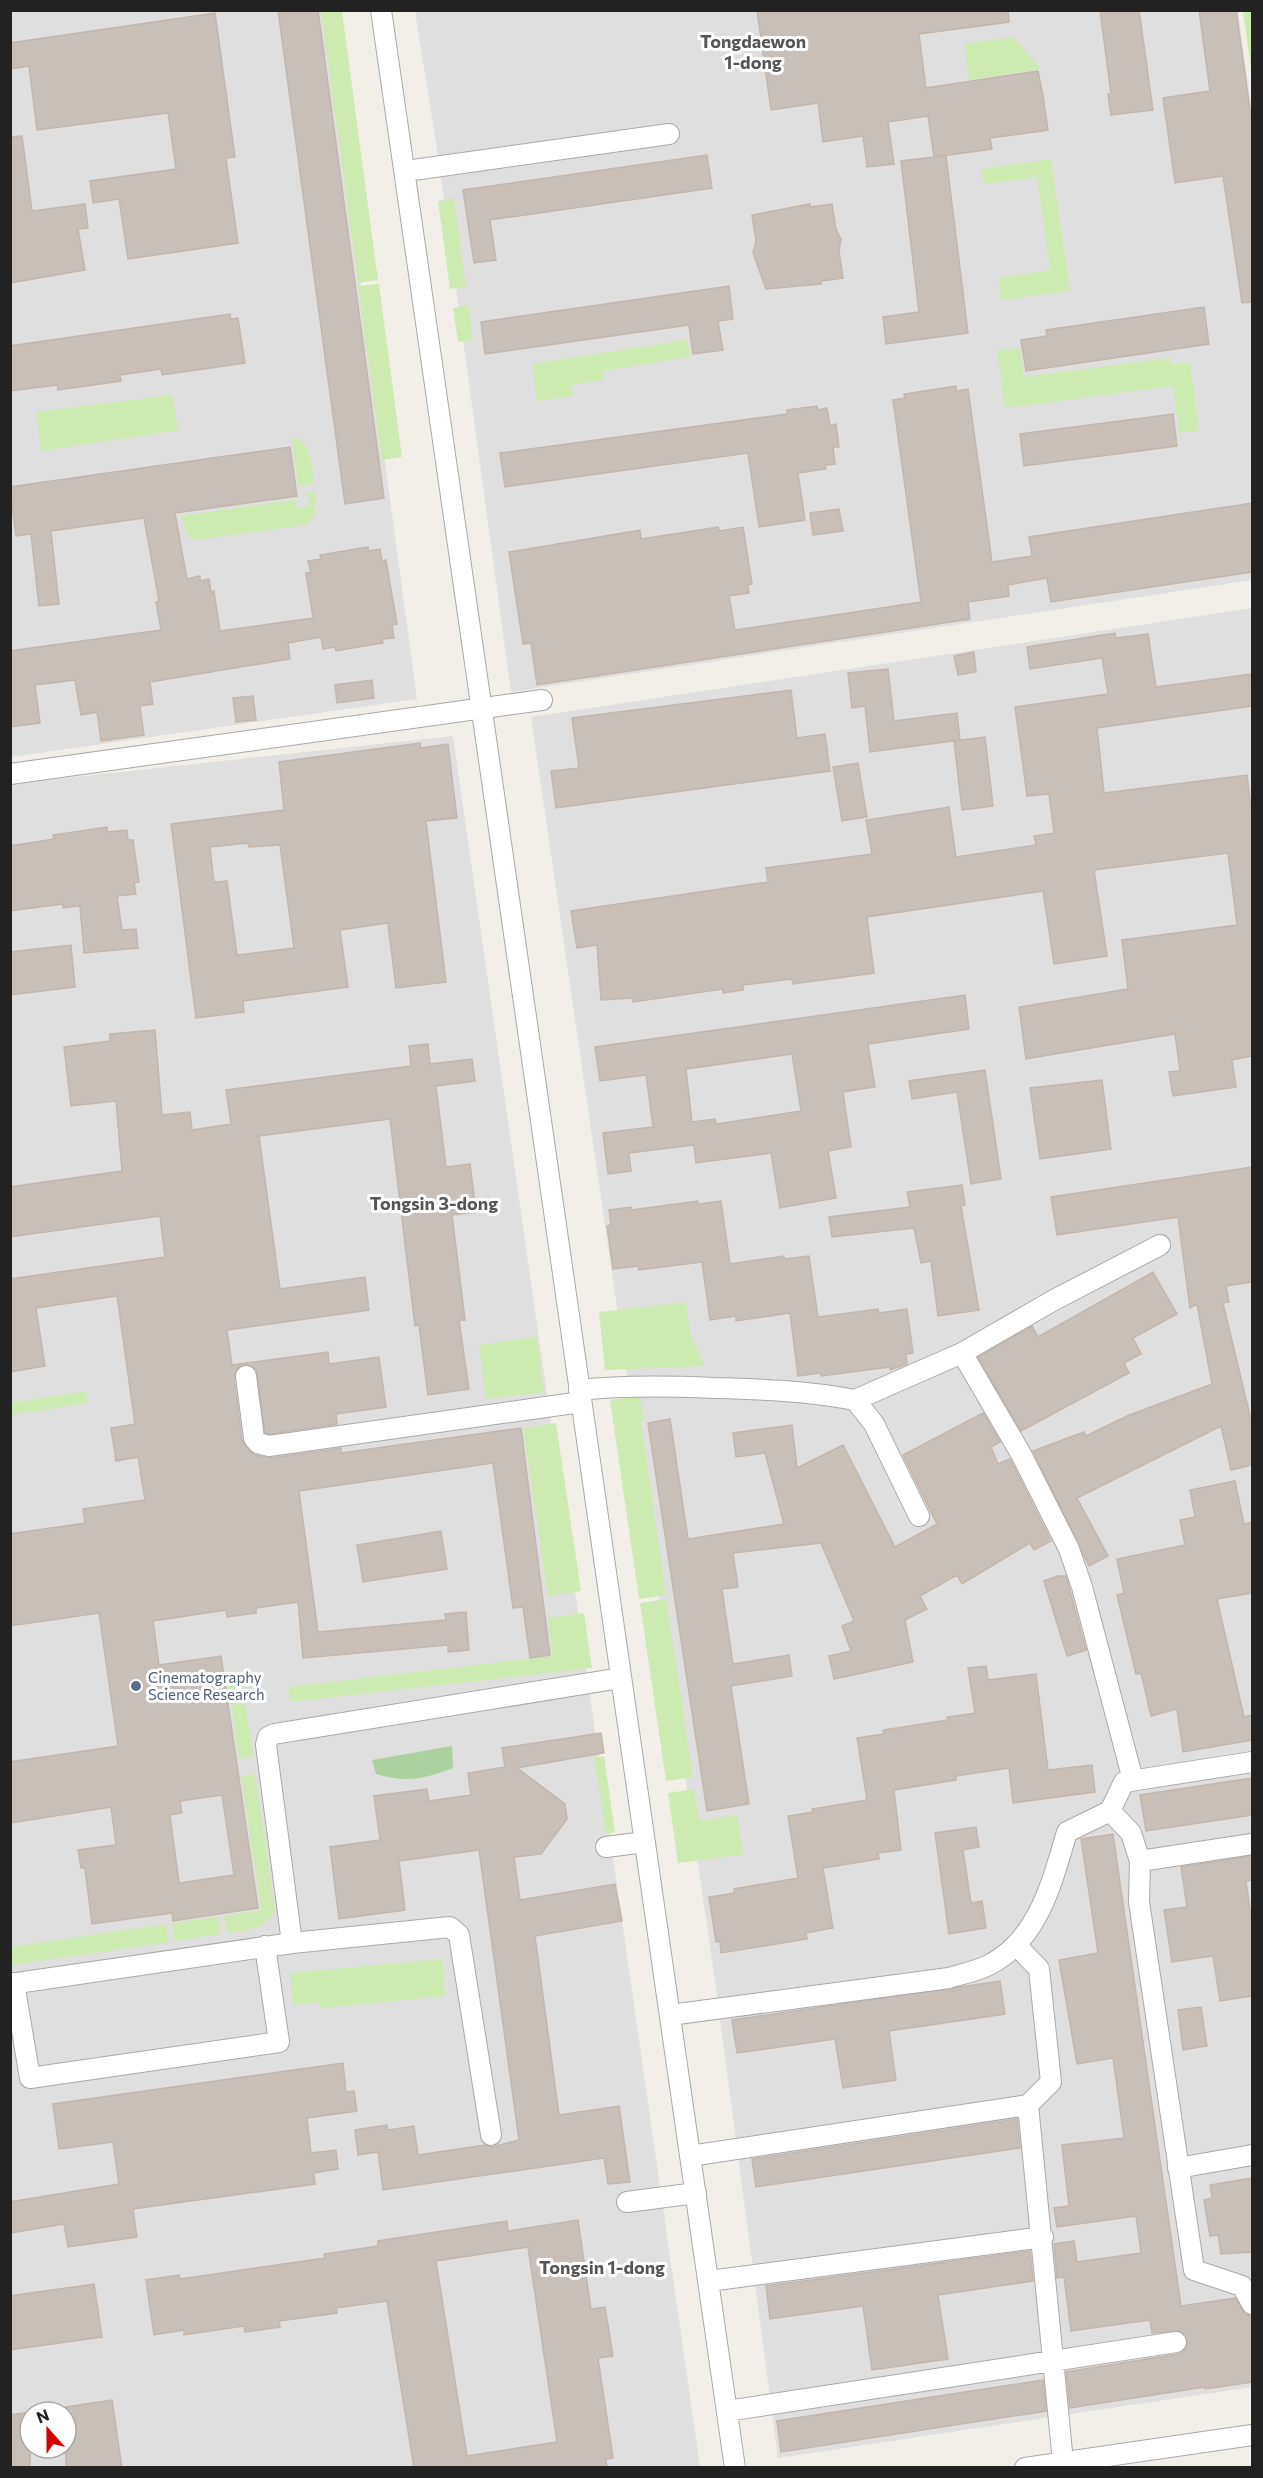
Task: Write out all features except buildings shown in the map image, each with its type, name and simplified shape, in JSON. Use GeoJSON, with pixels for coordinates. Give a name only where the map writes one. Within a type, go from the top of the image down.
{"type":"FeatureCollection","features":[{"type":"Feature","properties":{"kind":"street"},"geometry":{"type":"LineString","coordinates":[[381,10],[735,2468]]}},
{"type":"Feature","properties":{"kind":"street"},"geometry":{"type":"LineString","coordinates":[[406,171],[669,134]]}},
{"type":"Feature","properties":{"kind":"street"},"geometry":{"type":"LineString","coordinates":[[10,774],[542,700]]}},
{"type":"Feature","properties":{"kind":"street"},"geometry":{"type":"LineString","coordinates":[[246,1376],[254,1438],[258,1443],[269,1446],[580,1395],[614,1386],[764,1389],[825,1394],[855,1400],[962,1353],[1054,1300],[1160,1245]]}},
{"type":"Feature","properties":{"kind":"street"},"geometry":{"type":"LineString","coordinates":[[962,1353],[1021,1454],[1069,1549],[1082,1587],[1133,1780]]}},
{"type":"Feature","properties":{"kind":"street"},"geometry":{"type":"LineString","coordinates":[[855,1400],[874,1424],[919,1516]]}},
{"type":"Feature","properties":{"kind":"street"},"geometry":{"type":"LineString","coordinates":[[292,1943],[266,1745],[268,1737],[274,1734],[621,1678]]}},
{"type":"Feature","properties":{"kind":"street"},"geometry":{"type":"LineString","coordinates":[[670,2015],[949,1978],[989,1965],[1016,1945],[1047,1899],[1066,1832],[1110,1811],[1124,1782],[1252,1762]]}},
{"type":"Feature","properties":{"kind":"street"},"geometry":{"type":"LineString","coordinates":[[1110,1811],[1131,1833],[1140,1860],[1139,1902],[1194,2270],[1242,2286],[1252,2304]]}},
{"type":"Feature","properties":{"kind":"street"},"geometry":{"type":"LineString","coordinates":[[606,1847],[645,1842]]}},
{"type":"Feature","properties":{"kind":"street"},"geometry":{"type":"LineString","coordinates":[[1140,1860],[1252,1844]]}},
{"type":"Feature","properties":{"kind":"street"},"geometry":{"type":"LineString","coordinates":[[265,1946],[279,2042],[30,2078],[12,1984],[265,1946],[450,1927],[459,1935],[491,2135]]}},
{"type":"Feature","properties":{"kind":"street"},"geometry":{"type":"LineString","coordinates":[[690,2156],[1028,2106],[1051,2082],[1038,1969],[1016,1945]]}},
{"type":"Feature","properties":{"kind":"street"},"geometry":{"type":"LineString","coordinates":[[1028,2106],[1043,2237],[1063,2462]]}},
{"type":"Feature","properties":{"kind":"street"},"geometry":{"type":"LineString","coordinates":[[1178,2168],[1252,2155]]}},
{"type":"Feature","properties":{"kind":"street"},"geometry":{"type":"LineString","coordinates":[[627,2202],[696,2193]]}},
{"type":"Feature","properties":{"kind":"street"},"geometry":{"type":"LineString","coordinates":[[709,2281],[1043,2237]]}},
{"type":"Feature","properties":{"kind":"street"},"geometry":{"type":"LineString","coordinates":[[727,2411],[1176,2342]]}},
{"type":"Feature","properties":{"kind":"street"},"geometry":{"type":"LineString","coordinates":[[1025,2468],[1252,2435]]}},
{"type":"Feature","properties":{"kind":"shaded area"},"geometry":{"type":"Polygon","coordinates":[[[10,11],[324,11],[417,699],[11,757],[10,11]]]}},
{"type":"Feature","properties":{"kind":"shaded area"},"geometry":{"type":"Polygon","coordinates":[[[415,11],[1238,11],[1252,112],[1252,580],[511,692],[438,156],[415,11]]]}},
{"type":"Feature","properties":{"kind":"shaded area"},"geometry":{"type":"Polygon","coordinates":[[[1252,608],[1252,2387],[778,2458],[714,1974],[531,717],[1252,608]]]}},
{"type":"Feature","properties":{"kind":"shaded area"},"geometry":{"type":"Polygon","coordinates":[[[453,736],[700,2467],[11,2467],[10,784],[453,736]]]}},
{"type":"Feature","properties":{"kind":"green space"},"geometry":{"type":"Polygon","coordinates":[[[321,11],[342,11],[378,280],[358,283],[321,11]]]}},
{"type":"Feature","properties":{"kind":"green space"},"geometry":{"type":"Polygon","coordinates":[[[1243,11],[1252,11],[1252,77],[1243,11]]]}},
{"type":"Feature","properties":{"kind":"green space"},"geometry":{"type":"Polygon","coordinates":[[[1013,37],[1041,69],[969,80],[964,44],[1013,37]]]}},
{"type":"Feature","properties":{"kind":"green space"},"geometry":{"type":"Polygon","coordinates":[[[1051,159],[1070,291],[1001,300],[999,278],[1050,270],[1037,177],[984,184],[981,169],[1051,159]]]}},
{"type":"Feature","properties":{"kind":"green space"},"geometry":{"type":"Polygon","coordinates":[[[454,199],[466,287],[450,289],[438,201],[454,199]]]}},
{"type":"Feature","properties":{"kind":"green space"},"geometry":{"type":"Polygon","coordinates":[[[379,284],[402,457],[382,460],[358,286],[379,284]]]}},
{"type":"Feature","properties":{"kind":"green space"},"geometry":{"type":"Polygon","coordinates":[[[469,305],[473,340],[458,342],[453,308],[469,305]]]}},
{"type":"Feature","properties":{"kind":"green space"},"geometry":{"type":"Polygon","coordinates":[[[687,340],[690,357],[602,371],[604,380],[571,385],[573,396],[537,401],[532,364],[687,340]]]}},
{"type":"Feature","properties":{"kind":"green space"},"geometry":{"type":"Polygon","coordinates":[[[1020,348],[1024,377],[1170,358],[1171,365],[1190,362],[1199,430],[1179,433],[1173,386],[1005,408],[997,351],[1020,348]]]}},
{"type":"Feature","properties":{"kind":"green space"},"geometry":{"type":"Polygon","coordinates":[[[173,395],[178,430],[41,451],[36,412],[173,395]]]}},
{"type":"Feature","properties":{"kind":"green space"},"geometry":{"type":"Polygon","coordinates":[[[296,438],[306,446],[309,452],[314,484],[298,486],[292,439],[296,438]]]}},
{"type":"Feature","properties":{"kind":"green space"},"geometry":{"type":"Polygon","coordinates":[[[315,492],[315,511],[312,519],[305,525],[195,540],[186,534],[181,516],[295,500],[296,508],[309,507],[307,493],[315,492]]]}},
{"type":"Feature","properties":{"kind":"green space"},"geometry":{"type":"Polygon","coordinates":[[[686,1302],[690,1333],[705,1366],[605,1370],[599,1312],[686,1302]]]}},
{"type":"Feature","properties":{"kind":"green space"},"geometry":{"type":"Polygon","coordinates":[[[537,1337],[544,1392],[486,1399],[479,1345],[537,1337]]]}},
{"type":"Feature","properties":{"kind":"green space"},"geometry":{"type":"Polygon","coordinates":[[[86,1391],[88,1403],[11,1415],[11,1403],[86,1391]]]}},
{"type":"Feature","properties":{"kind":"green space"},"geometry":{"type":"Polygon","coordinates":[[[640,1396],[644,1421],[641,1422],[666,1595],[639,1599],[610,1400],[640,1396]]]}},
{"type":"Feature","properties":{"kind":"green space"},"geometry":{"type":"Polygon","coordinates":[[[556,1423],[581,1591],[548,1596],[523,1428],[556,1423]]]}},
{"type":"Feature","properties":{"kind":"green space"},"geometry":{"type":"Polygon","coordinates":[[[666,1599],[693,1777],[666,1781],[640,1603],[666,1599]]]}},
{"type":"Feature","properties":{"kind":"green space"},"geometry":{"type":"Polygon","coordinates":[[[584,1613],[592,1668],[290,1702],[288,1687],[552,1656],[548,1618],[584,1613]]]}},
{"type":"Feature","properties":{"kind":"green space"},"geometry":{"type":"Polygon","coordinates":[[[241,1675],[253,1757],[239,1759],[227,1677],[241,1675]]]}},
{"type":"Feature","properties":{"kind":"green space"},"geometry":{"type":"Polygon","coordinates":[[[452,1746],[453,1768],[424,1777],[406,1779],[376,1774],[372,1760],[452,1746]]]}},
{"type":"Feature","properties":{"kind":"green space"},"geometry":{"type":"Polygon","coordinates":[[[604,1756],[615,1832],[606,1834],[594,1758],[604,1756]]]}},
{"type":"Feature","properties":{"kind":"green space"},"geometry":{"type":"Polygon","coordinates":[[[255,1774],[275,1910],[266,1922],[255,1928],[227,1933],[224,1916],[261,1910],[241,1776],[255,1774]]]}},
{"type":"Feature","properties":{"kind":"green space"},"geometry":{"type":"Polygon","coordinates":[[[694,1789],[699,1821],[737,1815],[743,1854],[678,1863],[668,1793],[694,1789]]]}},
{"type":"Feature","properties":{"kind":"green space"},"geometry":{"type":"Polygon","coordinates":[[[218,1917],[220,1934],[175,1941],[173,1923],[218,1917]]]}},
{"type":"Feature","properties":{"kind":"green space"},"geometry":{"type":"Polygon","coordinates":[[[166,1924],[169,1942],[11,1965],[11,1947],[166,1924]]]}},
{"type":"Feature","properties":{"kind":"green space"},"geometry":{"type":"Polygon","coordinates":[[[442,1959],[445,1996],[320,2008],[319,2002],[293,2005],[290,1973],[442,1959]]]}},
{"type":"Feature","properties":{"kind":"place","name":"Cinematography Science Research"},"geometry":{"type":"Point","coordinates":[136,1686]}},
{"type":"Feature","properties":{"kind":"district","name":"Tongdaewon 1-dong"},"geometry":{"type":"Point","coordinates":[753,51]}},
{"type":"Feature","properties":{"kind":"district","name":"Tongsin 3-dong"},"geometry":{"type":"Point","coordinates":[434,1203]}},
{"type":"Feature","properties":{"kind":"district","name":"Tongsin 1-dong"},"geometry":{"type":"Point","coordinates":[602,2267]}}]}
